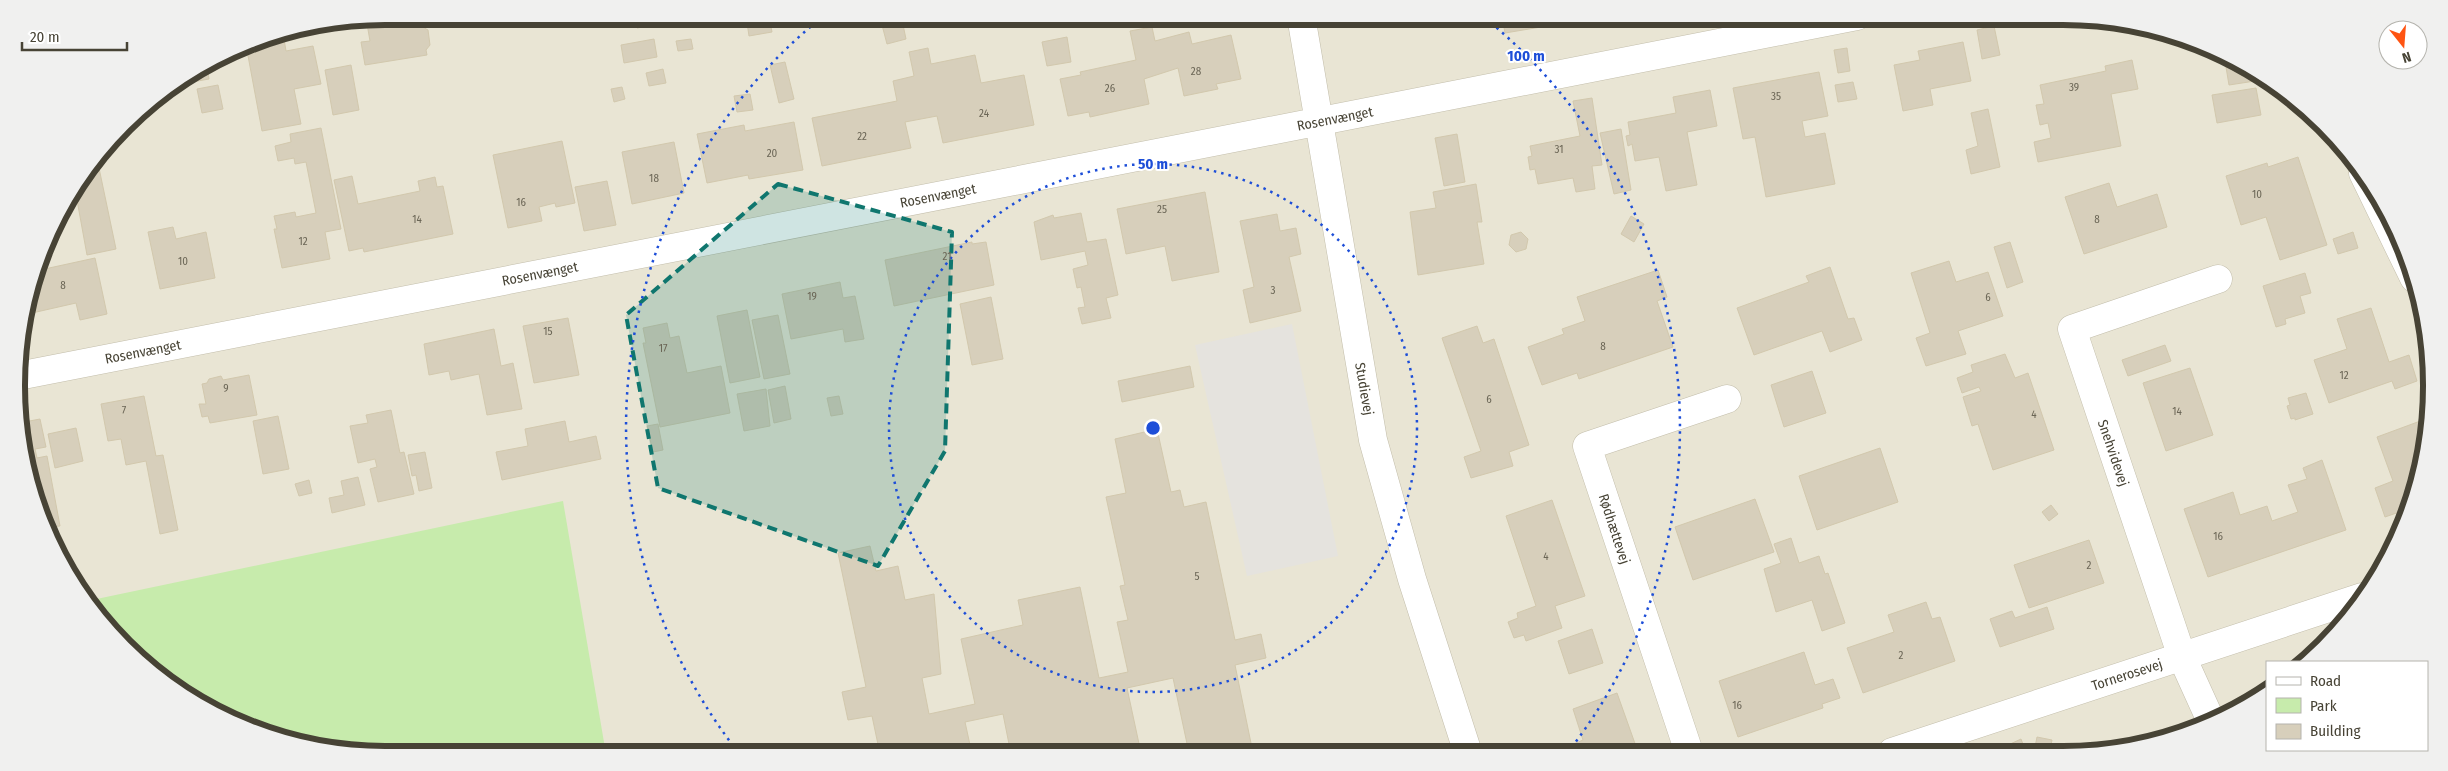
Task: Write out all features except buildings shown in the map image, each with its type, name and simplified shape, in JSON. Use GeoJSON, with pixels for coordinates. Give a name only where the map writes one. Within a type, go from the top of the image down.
{"type":"FeatureCollection","features":[{"type":"Feature","properties":{"kind":"street","name":"Studievej"},"geometry":{"type":"LineString","coordinates":[[1302,25],[1373,440],[1412,578],[1466,746]]}},
{"type":"Feature","properties":{"kind":"street","name":"Rosenvænget"},"geometry":{"type":"LineString","coordinates":[[25,375],[1811,25]]}},
{"type":"Feature","properties":{"kind":"street","name":"Snehvidevej"},"geometry":{"type":"LineString","coordinates":[[2209,715],[2182,657],[2072,328],[2218,280]]}},
{"type":"Feature","properties":{"kind":"street","name":"Rødhættevej"},"geometry":{"type":"LineString","coordinates":[[1687,746],[1587,446],[1728,399]]}},
{"type":"Feature","properties":{"kind":"street","name":"Tornerosevej"},"geometry":{"type":"LineString","coordinates":[[1910,746],[2352,600]]}},
{"type":"Feature","properties":{"kind":"highlighted area"},"geometry":{"type":"Polygon","coordinates":[[[778,184],[952,232],[945,451],[878,566],[658,488],[626,315],[778,184]]]}},
{"type":"Feature","properties":{"kind":"shaded area"},"geometry":{"type":"Polygon","coordinates":[[[386,25],[2062,25],[2110,28],[2133,32],[2156,37],[2200,52],[2243,73],[2263,86],[2300,114],[2334,148],[2362,185],[2375,205],[2396,248],[2411,292],[2416,315],[2420,338],[2423,386],[2420,433],[2416,456],[2411,479],[2396,523],[2375,566],[2349,605],[2300,657],[2295,661],[2266,661],[2266,683],[2243,698],[2200,719],[2156,734],[2110,743],[2062,746],[386,746],[338,743],[315,739],[292,734],[248,719],[205,698],[166,672],[148,657],[99,605],[73,566],[52,523],[44,501],[37,479],[28,433],[25,386],[28,338],[32,315],[37,292],[52,248],[73,205],[99,166],[114,148],[166,99],[205,73],[248,52],[270,44],[292,37],[338,28],[386,25]]]}},
{"type":"Feature","properties":{"kind":"shaded area"},"geometry":{"type":"Polygon","coordinates":[[[1292,324],[1338,556],[1247,576],[1195,345],[1292,324]]]}},
{"type":"Feature","properties":{"kind":"green space"},"geometry":{"type":"Polygon","coordinates":[[[563,501],[605,746],[386,746],[338,743],[292,734],[248,719],[226,709],[185,685],[148,657],[114,623],[95,599],[563,501]]]}}]}
